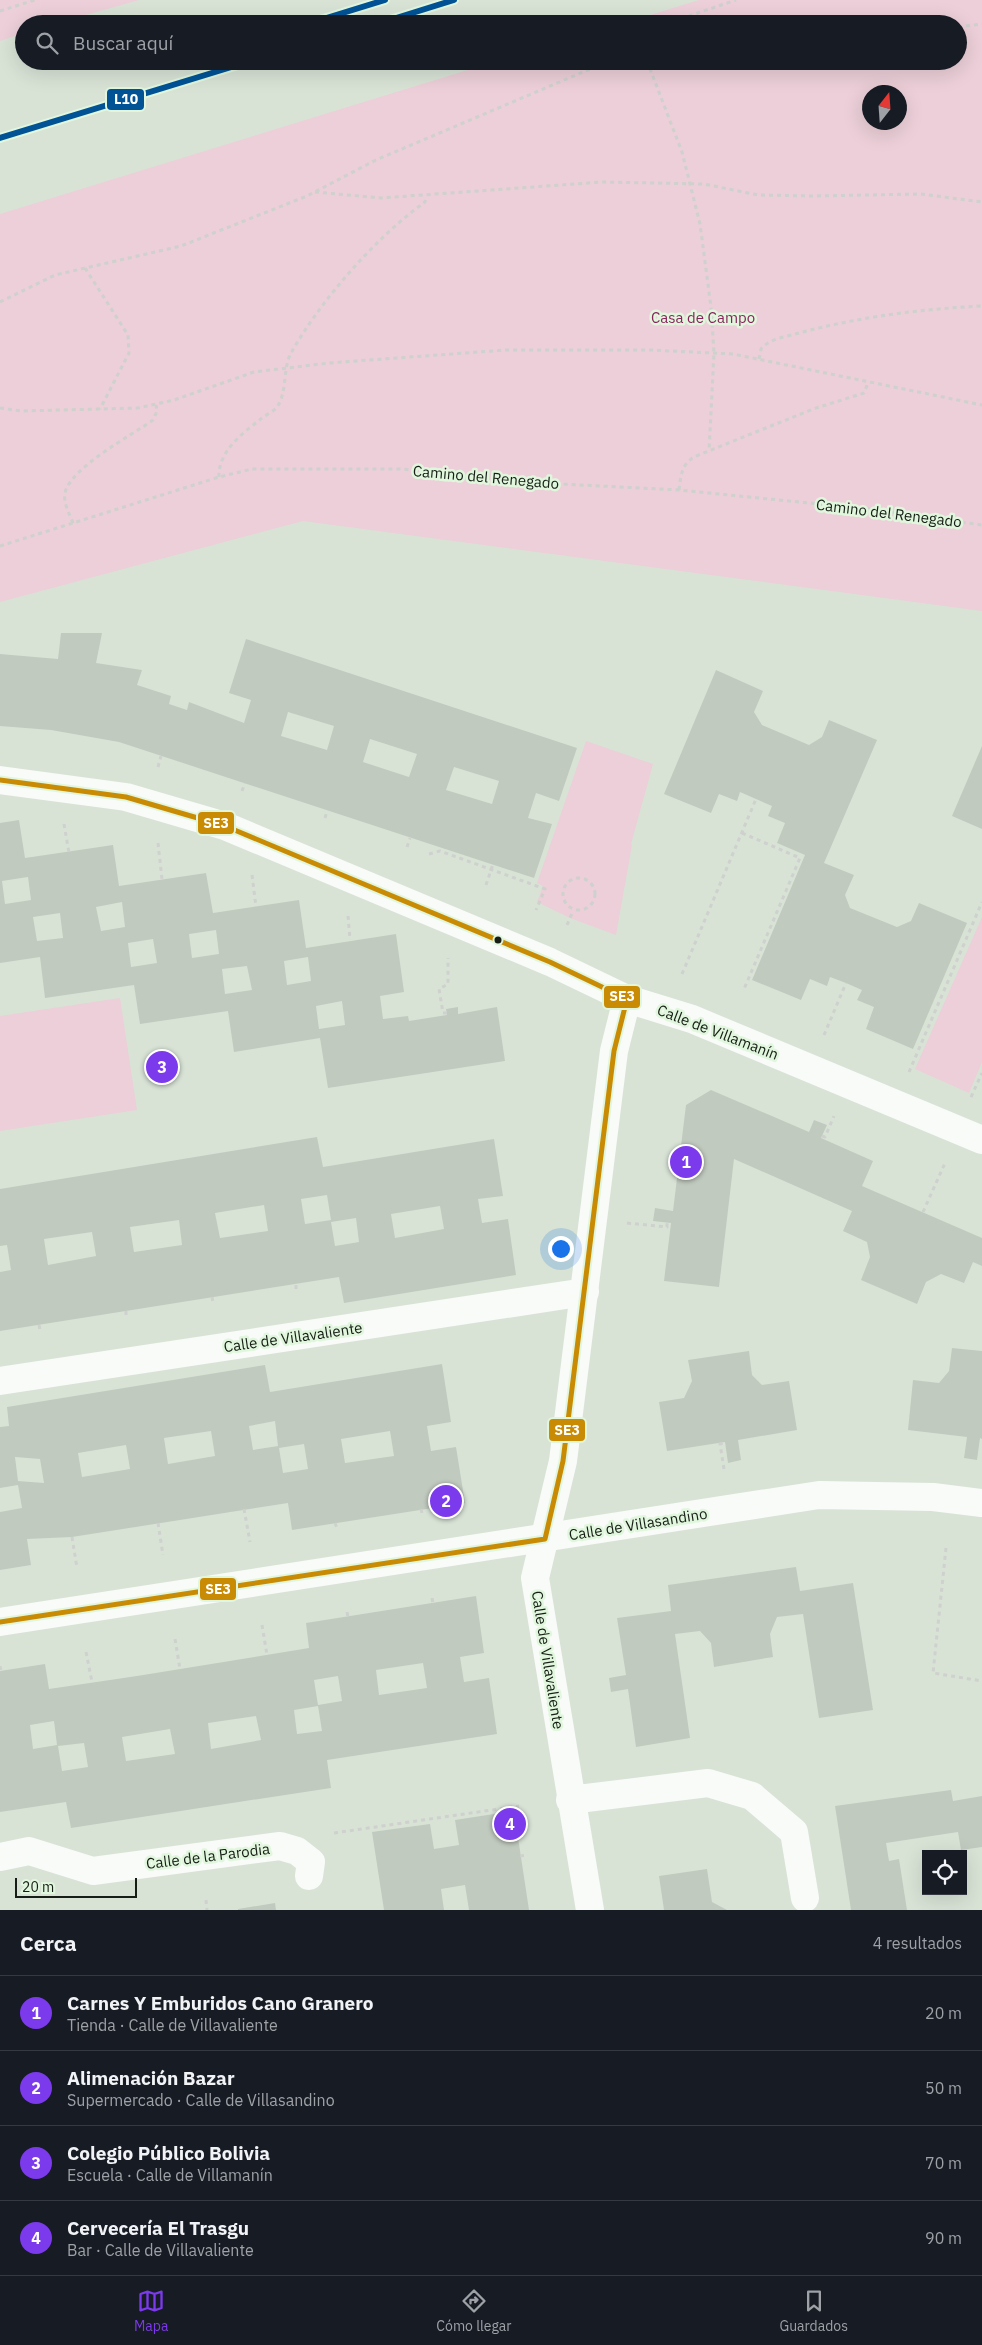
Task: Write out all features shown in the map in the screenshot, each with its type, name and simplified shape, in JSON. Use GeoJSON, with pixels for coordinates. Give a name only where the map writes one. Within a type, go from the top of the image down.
{"type":"FeatureCollection","features":[{"type":"Feature","properties":{"kind":"street","name":"Calle de Villamanín"},"geometry":{"type":"LineString","coordinates":[[0,780],[126,797],[225,826],[550,962],[627,999],[692,1019],[982,1140]]}},
{"type":"Feature","properties":{"kind":"street","name":"Calle de Villavaliente"},"geometry":{"type":"LineString","coordinates":[[590,1910],[570,1800],[535,1578],[563,1461],[614,1051],[627,999]]}},
{"type":"Feature","properties":{"kind":"street","name":"Calle de Villavaliente"},"geometry":{"type":"LineString","coordinates":[[0,1381],[585,1292]]}},
{"type":"Feature","properties":{"kind":"street","name":"Calle de Villasandino"},"geometry":{"type":"LineString","coordinates":[[0,1622],[819,1496],[932,1497],[982,1503]]}},
{"type":"Feature","properties":{"kind":"street"},"geometry":{"type":"LineString","coordinates":[[570,1800],[708,1783],[752,1796],[794,1832],[804,1898]]}},
{"type":"Feature","properties":{"kind":"street","name":"Calle de la Parodia"},"geometry":{"type":"LineString","coordinates":[[0,1857],[29,1852],[93,1870],[280,1846],[297,1851],[311,1862],[309,1876]]}},
{"type":"Feature","properties":{"kind":"path"},"geometry":{"type":"LineString","coordinates":[[0,11],[35,0]]}},
{"type":"Feature","properties":{"kind":"path"},"geometry":{"type":"LineString","coordinates":[[691,15],[736,0]]}},
{"type":"Feature","properties":{"kind":"path"},"geometry":{"type":"LineString","coordinates":[[967,26],[982,24]]}},
{"type":"Feature","properties":{"kind":"path"},"geometry":{"type":"LineString","coordinates":[[0,302],[55,275],[182,246],[315,192],[385,156],[588,70]]}},
{"type":"Feature","properties":{"kind":"path"},"geometry":{"type":"LineString","coordinates":[[650,70],[682,152],[700,224],[711,307],[714,353],[709,451]]}},
{"type":"Feature","properties":{"kind":"path"},"geometry":{"type":"LineString","coordinates":[[315,192],[382,198],[602,182],[704,184],[758,195],[921,194],[982,202]]}},
{"type":"Feature","properties":{"kind":"path"},"geometry":{"type":"LineString","coordinates":[[219,477],[219,464],[222,458],[245,431],[277,406],[292,352],[356,263],[425,202],[426,196]]}},
{"type":"Feature","properties":{"kind":"path"},"geometry":{"type":"LineString","coordinates":[[86,268],[128,335],[129,353],[100,410]]}},
{"type":"Feature","properties":{"kind":"path"},"geometry":{"type":"LineString","coordinates":[[759,359],[761,349],[772,341],[834,324],[931,309],[982,306]]}},
{"type":"Feature","properties":{"kind":"path"},"geometry":{"type":"LineString","coordinates":[[0,408],[21,411],[138,408],[156,405],[254,372],[330,363],[506,350],[651,350],[714,353],[759,359],[982,405]]}},
{"type":"Feature","properties":{"kind":"path"},"geometry":{"type":"LineString","coordinates":[[679,490],[682,470],[686,462],[813,409],[856,397],[864,393],[868,383]]}},
{"type":"Feature","properties":{"kind":"path"},"geometry":{"type":"LineString","coordinates":[[73,523],[64,494],[69,483],[82,469],[153,420],[157,411],[156,405]]}},
{"type":"Feature","properties":{"kind":"path","name":"Camino del Renegado"},"geometry":{"type":"LineString","coordinates":[[0,546],[219,477],[252,469],[402,469],[522,482],[679,490],[869,509],[982,525]]}},
{"type":"Feature","properties":{"kind":"path"},"geometry":{"type":"LineString","coordinates":[[158,767],[161,756]]}},
{"type":"Feature","properties":{"kind":"path"},"geometry":{"type":"LineString","coordinates":[[242,791],[245,783]]}},
{"type":"Feature","properties":{"kind":"path"},"geometry":{"type":"LineString","coordinates":[[682,974],[756,799]]}},
{"type":"Feature","properties":{"kind":"path"},"geometry":{"type":"LineString","coordinates":[[325,818],[327,811]]}},
{"type":"Feature","properties":{"kind":"path"},"geometry":{"type":"LineString","coordinates":[[64,819],[68,853]]}},
{"type":"Feature","properties":{"kind":"path"},"geometry":{"type":"LineString","coordinates":[[742,833],[800,858],[744,989]]}},
{"type":"Feature","properties":{"kind":"path"},"geometry":{"type":"LineString","coordinates":[[157,838],[162,879]]}},
{"type":"Feature","properties":{"kind":"path"},"geometry":{"type":"LineString","coordinates":[[407,846],[410,838]]}},
{"type":"Feature","properties":{"kind":"path"},"geometry":{"type":"LineString","coordinates":[[429,854],[440,851],[545,889],[536,910]]}},
{"type":"Feature","properties":{"kind":"path"},"geometry":{"type":"LineString","coordinates":[[486,885],[493,864]]}},
{"type":"Feature","properties":{"kind":"path"},"geometry":{"type":"LineString","coordinates":[[251,868],[256,907]]}},
{"type":"Feature","properties":{"kind":"path"},"geometry":{"type":"LineString","coordinates":[[584,878],[595,887],[595,900],[586,910],[573,911],[563,902],[562,889],[571,879],[584,878]]}},
{"type":"Feature","properties":{"kind":"path"},"geometry":{"type":"LineString","coordinates":[[909,1072],[982,902]]}},
{"type":"Feature","properties":{"kind":"path"},"geometry":{"type":"LineString","coordinates":[[567,925],[573,911]]}},
{"type":"Feature","properties":{"kind":"path"},"geometry":{"type":"LineString","coordinates":[[348,914],[350,940]]}},
{"type":"Feature","properties":{"kind":"path"},"geometry":{"type":"LineString","coordinates":[[446,1013],[443,1014],[439,989],[448,984],[447,949]]}},
{"type":"Feature","properties":{"kind":"path"},"geometry":{"type":"LineString","coordinates":[[824,1035],[846,983]]}},
{"type":"Feature","properties":{"kind":"path"},"geometry":{"type":"LineString","coordinates":[[971,1098],[982,1073]]}},
{"type":"Feature","properties":{"kind":"path"},"geometry":{"type":"LineString","coordinates":[[822,1136],[825,1137],[834,1115]]}},
{"type":"Feature","properties":{"kind":"path"},"geometry":{"type":"LineString","coordinates":[[923,1212],[945,1163]]}},
{"type":"Feature","properties":{"kind":"path"},"geometry":{"type":"LineString","coordinates":[[627,1223],[667,1227],[667,1223]]}},
{"type":"Feature","properties":{"kind":"path"},"geometry":{"type":"LineString","coordinates":[[296,1283],[296,1289]]}},
{"type":"Feature","properties":{"kind":"path"},"geometry":{"type":"LineString","coordinates":[[212,1297],[213,1303]]}},
{"type":"Feature","properties":{"kind":"path"},"geometry":{"type":"LineString","coordinates":[[126,1311],[126,1316]]}},
{"type":"Feature","properties":{"kind":"path"},"geometry":{"type":"LineString","coordinates":[[724,1469],[720,1444],[725,1443]]}},
{"type":"Feature","properties":{"kind":"path"},"geometry":{"type":"LineString","coordinates":[[244,1509],[250,1542]]}},
{"type":"Feature","properties":{"kind":"path"},"geometry":{"type":"LineString","coordinates":[[158,1523],[163,1555]]}},
{"type":"Feature","properties":{"kind":"path"},"geometry":{"type":"LineString","coordinates":[[335,1523],[337,1528]]}},
{"type":"Feature","properties":{"kind":"path"},"geometry":{"type":"LineString","coordinates":[[72,1537],[78,1568]]}},
{"type":"Feature","properties":{"kind":"path"},"geometry":{"type":"LineString","coordinates":[[946,1548],[933,1673],[982,1680]]}},
{"type":"Feature","properties":{"kind":"path"},"geometry":{"type":"LineString","coordinates":[[262,1625],[267,1655]]}},
{"type":"Feature","properties":{"kind":"path"},"geometry":{"type":"LineString","coordinates":[[175,1639],[180,1669]]}},
{"type":"Feature","properties":{"kind":"path"},"geometry":{"type":"LineString","coordinates":[[86,1652],[92,1682]]}},
{"type":"Feature","properties":{"kind":"path"},"geometry":{"type":"LineString","coordinates":[[0,1666],[1,1671]]}},
{"type":"Feature","properties":{"kind":"path"},"geometry":{"type":"LineString","coordinates":[[335,1841],[334,1833],[519,1806]]}},
{"type":"Feature","properties":{"kind":"path"},"geometry":{"type":"LineString","coordinates":[[520,1856],[527,1855]]}},
{"type":"Feature","properties":{"kind":"path"},"geometry":{"type":"LineString","coordinates":[[206,1900],[207,1910]]}},
{"type":"Feature","properties":{"kind":"green space"},"geometry":{"type":"Polygon","coordinates":[[[0,0],[139,0],[86,15],[15,15],[15,36],[0,41],[0,0]]]}},
{"type":"Feature","properties":{"kind":"green space","name":"Casa de Campo"},"geometry":{"type":"Polygon","coordinates":[[[699,0],[982,0],[982,611],[303,521],[0,602],[0,214],[468,70],[967,70],[967,15],[650,15],[699,0]]]}},
{"type":"Feature","properties":{"kind":"green space"},"geometry":{"type":"Polygon","coordinates":[[[586,741],[653,764],[631,844],[616,935],[570,918],[537,902],[543,886],[537,883],[586,741]]]}},
{"type":"Feature","properties":{"kind":"green space"},"geometry":{"type":"Polygon","coordinates":[[[982,917],[982,1062],[969,1093],[915,1069],[982,917]]]}},
{"type":"Feature","properties":{"kind":"green space"},"geometry":{"type":"Polygon","coordinates":[[[120,998],[137,1110],[0,1131],[0,1016],[120,998]]]}},
{"type":"Feature","properties":{"kind":"building"},"geometry":{"type":"Polygon","coordinates":[[[61,633],[102,633],[96,663],[142,670],[137,685],[171,696],[169,704],[187,710],[189,702],[244,723],[251,700],[229,693],[246,639],[577,748],[559,801],[536,793],[528,818],[552,824],[534,878],[119,742],[51,730],[0,726],[0,654],[58,659],[61,633]],[[288,712],[281,736],[327,750],[334,726],[288,712]],[[370,739],[363,762],[409,777],[417,754],[370,739]],[[454,767],[446,790],[492,804],[499,781],[454,767]]]}},
{"type":"Feature","properties":{"kind":"building"},"geometry":{"type":"Polygon","coordinates":[[[716,670],[763,691],[754,712],[762,725],[809,745],[822,737],[829,720],[877,740],[824,863],[854,875],[845,895],[850,908],[897,927],[911,921],[919,903],[967,923],[913,1049],[866,1029],[874,1007],[857,1000],[862,990],[846,983],[830,977],[827,986],[810,979],[801,1000],[752,980],[805,855],[777,843],[785,823],[768,816],[772,806],[740,792],[737,801],[719,794],[711,813],[664,794],[716,670]]]}},
{"type":"Feature","properties":{"kind":"building"},"geometry":{"type":"Polygon","coordinates":[[[982,746],[982,829],[952,816],[982,746]]]}},
{"type":"Feature","properties":{"kind":"building"},"geometry":{"type":"Polygon","coordinates":[[[19,820],[25,858],[113,845],[119,886],[206,873],[213,913],[299,900],[306,948],[396,934],[404,992],[380,996],[383,1019],[408,1016],[409,1021],[447,1015],[446,1009],[458,1007],[458,1014],[497,1007],[505,1061],[328,1088],[320,1038],[234,1052],[228,1011],[140,1024],[134,985],[45,998],[40,957],[0,963],[0,823],[19,820]],[[28,877],[2,881],[5,904],[31,900],[28,877]],[[122,902],[96,907],[101,931],[125,927],[122,902]],[[60,913],[33,917],[37,941],[63,938],[60,913]],[[216,930],[189,934],[192,958],[219,954],[216,930]],[[153,939],[128,943],[131,967],[157,963],[153,939]],[[308,957],[284,961],[287,985],[311,981],[308,957]],[[247,966],[222,969],[225,994],[252,990],[247,966]],[[342,1001],[316,1006],[319,1029],[345,1025],[342,1001]]]}},
{"type":"Feature","properties":{"kind":"building"},"geometry":{"type":"Polygon","coordinates":[[[711,1090],[809,1132],[814,1120],[827,1125],[821,1138],[873,1161],[862,1186],[982,1238],[982,1266],[973,1262],[964,1283],[941,1274],[926,1282],[917,1304],[861,1280],[870,1257],[867,1242],[843,1231],[852,1211],[734,1159],[719,1287],[664,1281],[671,1223],[653,1221],[655,1208],[673,1211],[686,1105],[711,1090]]]}},
{"type":"Feature","properties":{"kind":"building"},"geometry":{"type":"Polygon","coordinates":[[[317,1137],[323,1167],[494,1139],[503,1196],[478,1199],[482,1223],[508,1219],[516,1275],[344,1303],[339,1277],[0,1331],[0,1272],[11,1270],[7,1245],[0,1246],[0,1189],[317,1137]],[[327,1195],[301,1199],[305,1224],[331,1220],[327,1195]],[[264,1205],[215,1213],[220,1238],[268,1231],[264,1205]],[[440,1206],[391,1214],[395,1238],[444,1229],[440,1206]],[[356,1218],[331,1222],[335,1246],[359,1242],[356,1218]],[[179,1220],[130,1227],[134,1252],[182,1245],[179,1220]],[[92,1232],[44,1239],[48,1265],[96,1256],[92,1232]]]}},
{"type":"Feature","properties":{"kind":"building"},"geometry":{"type":"Polygon","coordinates":[[[952,1348],[982,1351],[982,1439],[980,1438],[977,1460],[964,1458],[967,1437],[908,1430],[913,1380],[939,1383],[949,1371],[952,1348]]]}},
{"type":"Feature","properties":{"kind":"building"},"geometry":{"type":"Polygon","coordinates":[[[749,1351],[752,1375],[762,1385],[789,1381],[797,1430],[738,1440],[741,1460],[728,1463],[725,1442],[667,1451],[659,1402],[684,1398],[692,1381],[688,1360],[749,1351]]]}},
{"type":"Feature","properties":{"kind":"building"},"geometry":{"type":"Polygon","coordinates":[[[442,1364],[451,1422],[427,1426],[431,1451],[456,1447],[465,1503],[292,1530],[288,1503],[72,1537],[27,1539],[31,1565],[0,1570],[0,1512],[22,1508],[18,1485],[0,1488],[0,1427],[9,1426],[7,1407],[265,1365],[270,1392],[442,1364]],[[275,1421],[249,1426],[253,1450],[278,1446],[275,1421]],[[211,1431],[164,1438],[168,1464],[215,1456],[211,1431]],[[390,1431],[341,1439],[345,1463],[394,1456],[390,1431]],[[304,1444],[279,1448],[283,1473],[308,1469],[304,1444]],[[126,1445],[78,1453],[82,1477],[130,1469],[126,1445]],[[15,1457],[18,1481],[44,1483],[40,1459],[15,1457]]]}},
{"type":"Feature","properties":{"kind":"building"},"geometry":{"type":"Polygon","coordinates":[[[796,1567],[800,1591],[853,1583],[873,1710],[819,1718],[803,1614],[777,1617],[770,1634],[773,1657],[714,1667],[711,1643],[700,1631],[675,1634],[690,1738],[636,1747],[628,1689],[611,1692],[609,1678],[626,1675],[617,1618],[671,1611],[668,1585],[796,1567]]]}},
{"type":"Feature","properties":{"kind":"building"},"geometry":{"type":"Polygon","coordinates":[[[476,1596],[484,1653],[460,1657],[464,1682],[489,1678],[497,1734],[327,1760],[331,1788],[71,1828],[66,1802],[0,1812],[0,1671],[45,1664],[49,1689],[137,1676],[309,1648],[306,1623],[476,1596]],[[423,1663],[376,1670],[379,1695],[427,1688],[423,1663]],[[338,1676],[314,1680],[318,1705],[342,1701],[338,1676]],[[318,1706],[294,1710],[297,1734],[322,1731],[318,1706]],[[256,1716],[208,1723],[211,1749],[261,1740],[256,1716]],[[54,1721],[30,1725],[33,1749],[57,1745],[54,1721]],[[170,1729],[122,1737],[126,1761],[175,1754],[170,1729]],[[84,1743],[58,1746],[62,1771],[88,1767],[84,1743]]]}},
{"type":"Feature","properties":{"kind":"building"},"geometry":{"type":"Polygon","coordinates":[[[951,1790],[953,1801],[982,1796],[982,1847],[961,1850],[958,1832],[886,1843],[889,1861],[899,1859],[907,1910],[851,1910],[835,1806],[951,1790]]]}},
{"type":"Feature","properties":{"kind":"building"},"geometry":{"type":"Polygon","coordinates":[[[514,1811],[529,1910],[469,1910],[465,1885],[441,1889],[444,1910],[384,1910],[372,1832],[430,1824],[434,1849],[459,1845],[455,1820],[514,1811]]]}},
{"type":"Feature","properties":{"kind":"building"},"geometry":{"type":"Polygon","coordinates":[[[707,1869],[712,1902],[727,1910],[664,1910],[659,1876],[707,1869]]]}},
{"type":"Feature","properties":{"kind":"building"},"geometry":{"type":"Polygon","coordinates":[[[275,1903],[276,1910],[238,1910],[238,1909],[275,1903]]]}},
{"type":"Feature","properties":{"kind":"transit line","name":"L10"},"geometry":{"type":"LineString","coordinates":[[336,15],[385,0]]}},
{"type":"Feature","properties":{"kind":"transit line","name":"L10"},"geometry":{"type":"LineString","coordinates":[[406,15],[454,0]]}},
{"type":"Feature","properties":{"kind":"transit line","name":"L10"},"geometry":{"type":"LineString","coordinates":[[0,138],[222,70]]}},
{"type":"Feature","properties":{"kind":"transit line","name":"SE3"},"geometry":{"type":"LineString","coordinates":[[0,780],[126,797],[225,826],[550,962],[627,999],[614,1051],[563,1461],[545,1539],[0,1622]]}},
{"type":"Feature","properties":{"kind":"place","name":"Colegio Público Bolivia"},"geometry":{"type":"Point","coordinates":[162,1067]}},
{"type":"Feature","properties":{"kind":"place","name":"Carnes Y Emburidos Cano Granero"},"geometry":{"type":"Point","coordinates":[686,1162]}},
{"type":"Feature","properties":{"kind":"place","name":"Alimenación Bazar"},"geometry":{"type":"Point","coordinates":[446,1501]}},
{"type":"Feature","properties":{"kind":"place","name":"Cervecería El Trasgu"},"geometry":{"type":"Point","coordinates":[510,1824]}}]}
